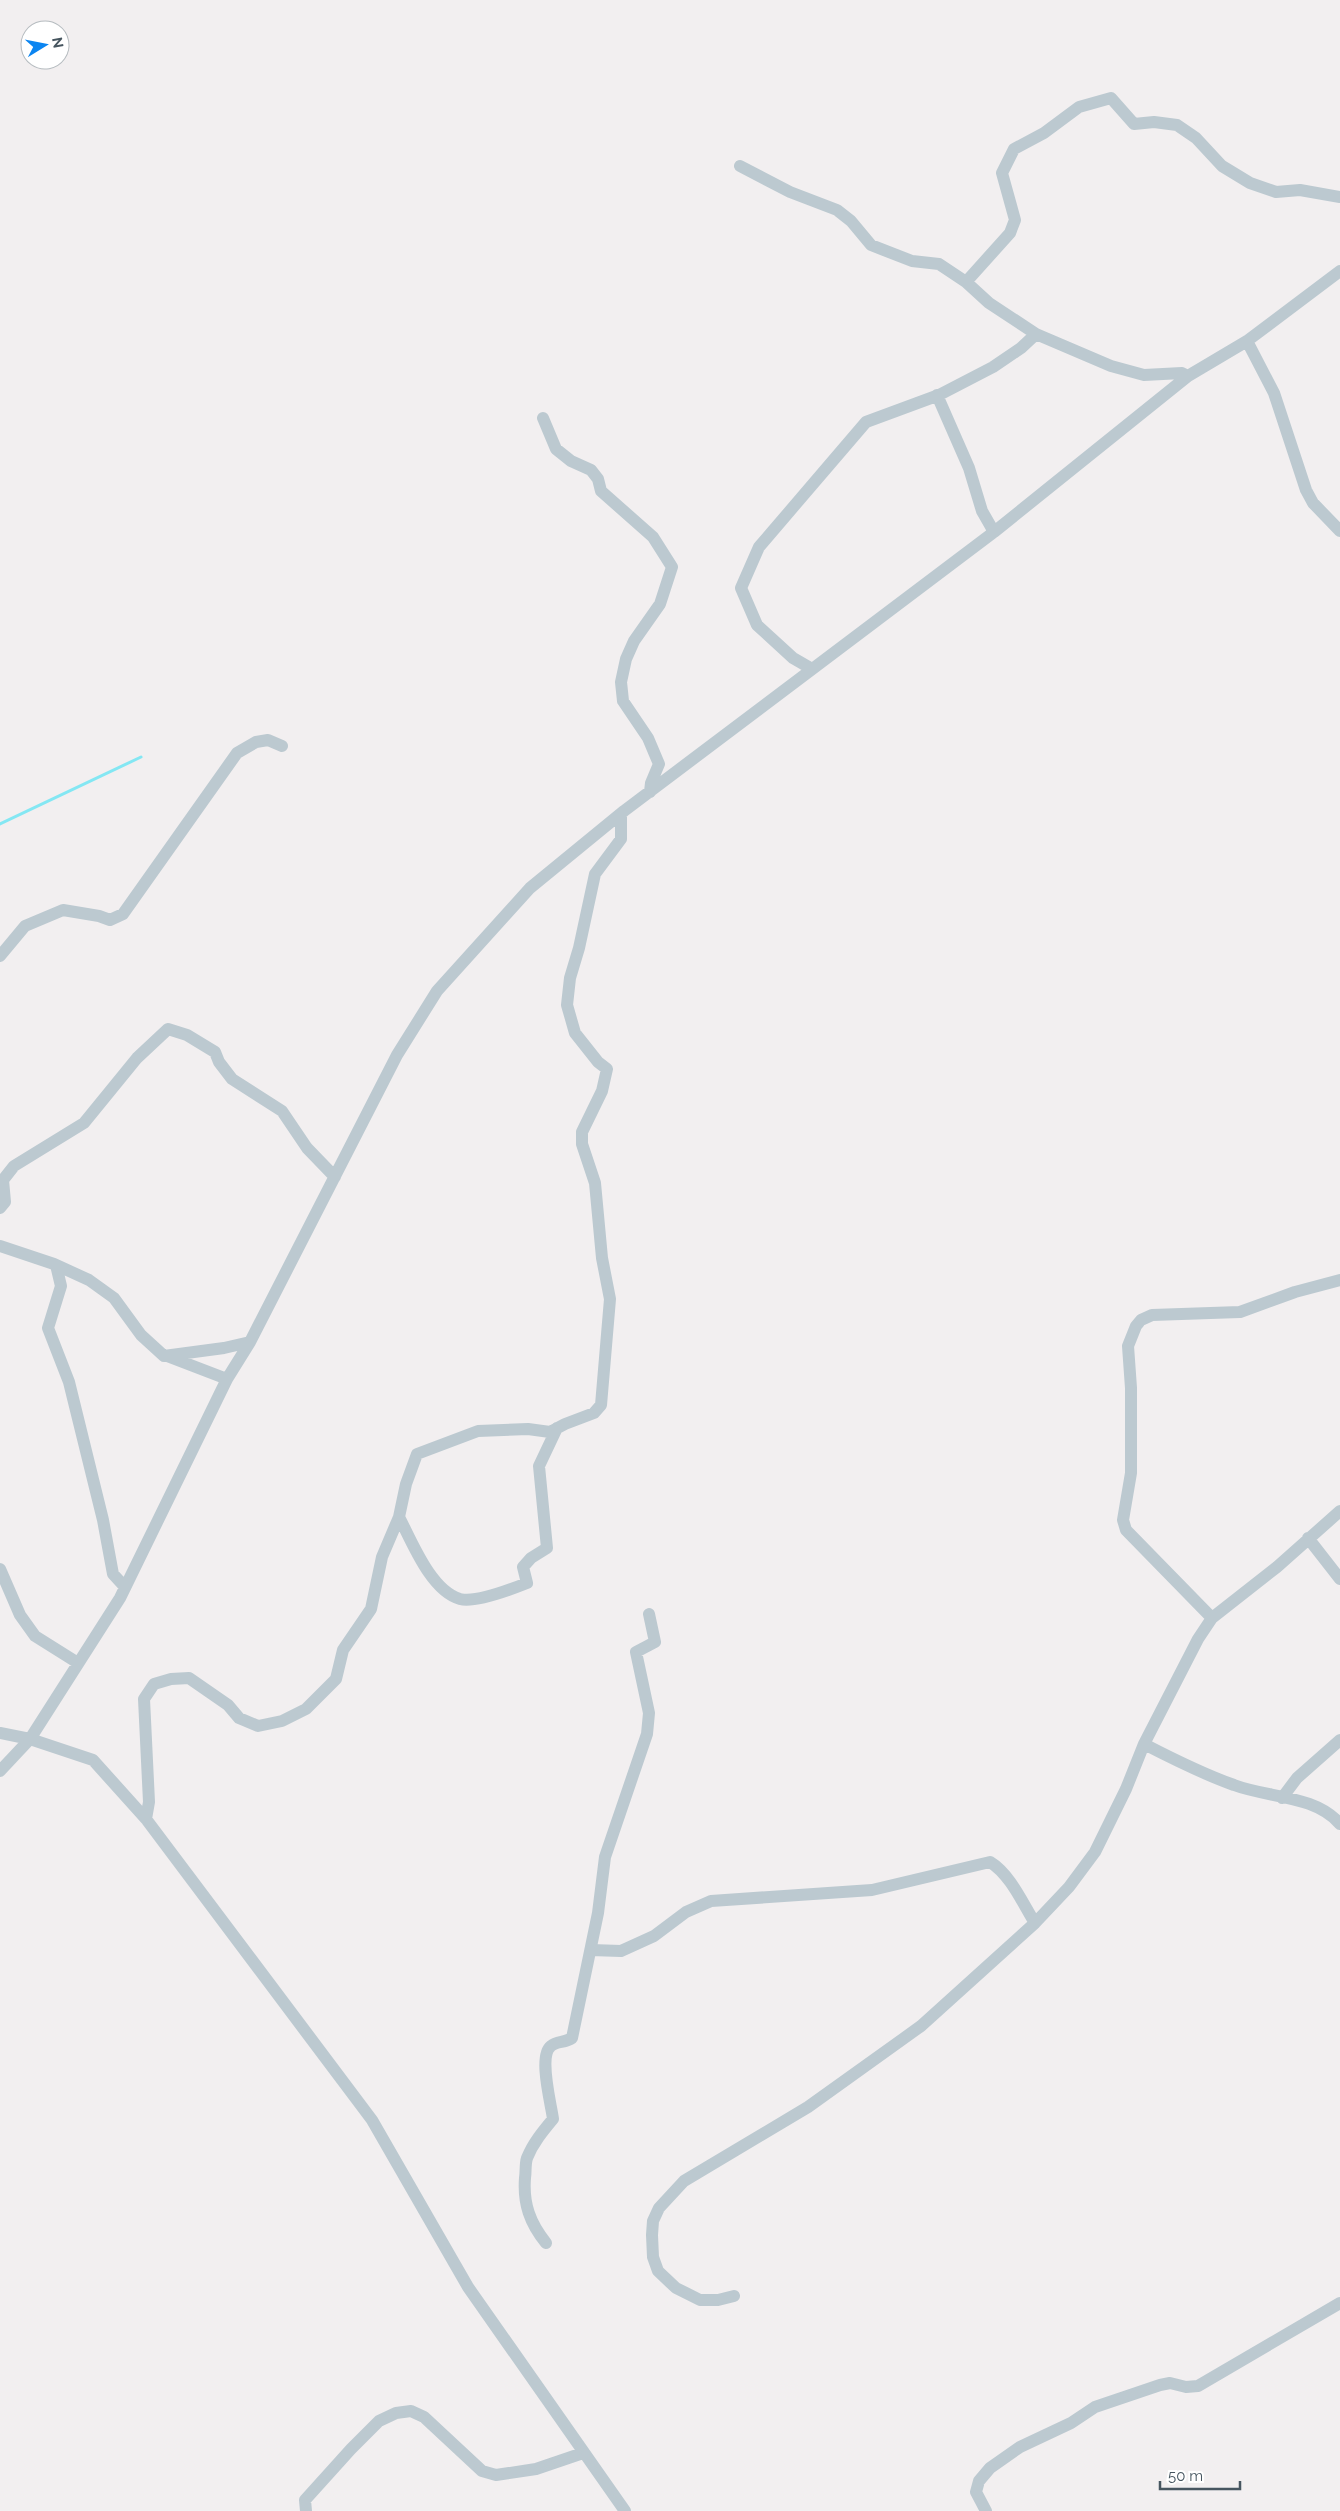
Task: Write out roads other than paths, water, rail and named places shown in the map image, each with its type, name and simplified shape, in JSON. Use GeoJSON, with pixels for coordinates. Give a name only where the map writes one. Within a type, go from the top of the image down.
{"type":"FeatureCollection","features":[{"type":"Feature","properties":{"kind":"street"},"geometry":{"type":"LineString","coordinates":[[966,282],[1010,233],[1015,220],[1004,186],[1002,172],[1014,149],[1044,133],[1079,107],[1111,98],[1134,124],[1154,122],[1177,125],[1196,138],[1222,166],[1250,183],[1276,192],[1300,190],[1340,197]]}},
{"type":"Feature","properties":{"kind":"street"},"geometry":{"type":"LineString","coordinates":[[740,166],[790,192],[837,210],[851,221],[871,245],[912,261],[939,264],[966,282],[989,303],[1036,334],[1111,366],[1144,375],[1182,373],[1188,376]]}},
{"type":"Feature","properties":{"kind":"street"},"geometry":{"type":"LineString","coordinates":[[0,1771],[30,1739],[120,1598],[124,1586],[227,1379],[250,1342],[397,1055],[437,991],[530,888],[621,814],[994,532],[1188,376],[1247,341],[1340,271]]}},
{"type":"Feature","properties":{"kind":"street"},"geometry":{"type":"LineString","coordinates":[[812,669],[793,658],[758,625],[741,588],[759,547],[866,422],[938,395],[993,367],[1021,348],[1036,334]]}},
{"type":"Feature","properties":{"kind":"street"},"geometry":{"type":"LineString","coordinates":[[1247,341],[1274,393],[1306,490],[1313,503],[1340,531]]}},
{"type":"Feature","properties":{"kind":"street"},"geometry":{"type":"LineString","coordinates":[[938,395],[969,468],[982,511],[994,532]]}},
{"type":"Feature","properties":{"kind":"street"},"geometry":{"type":"LineString","coordinates":[[543,418],[556,449],[571,461],[591,470],[598,479],[601,491],[653,537],[672,567],[660,604],[634,641],[626,659],[621,682],[623,701],[648,738],[659,764],[650,783],[650,792]]}},
{"type":"Feature","properties":{"kind":"street"},"geometry":{"type":"LineString","coordinates":[[0,956],[25,926],[63,910],[99,916],[110,920],[124,914],[237,753],[256,742],[268,740],[282,746]]}},
{"type":"Feature","properties":{"kind":"street"},"geometry":{"type":"LineString","coordinates":[[146,1820],[149,1802],[144,1699],[154,1684],[171,1679],[188,1678],[228,1705],[238,1718],[258,1726],[282,1721],[306,1709],[336,1678],[343,1650],[371,1609],[382,1557],[399,1517],[406,1484],[417,1454],[478,1431],[528,1429],[550,1432],[594,1413],[601,1405],[610,1299],[602,1258],[596,1183],[582,1144],[582,1132],[602,1092],[608,1069],[598,1062],[575,1033],[568,1005],[570,978],[580,948],[595,874],[621,839],[621,814]]}},
{"type":"Feature","properties":{"kind":"street"},"geometry":{"type":"LineString","coordinates":[[0,1208],[5,1202],[4,1173],[84,1123],[137,1058],[168,1029],[187,1035],[215,1052],[219,1062],[232,1079],[282,1111],[307,1148],[335,1176]]}},
{"type":"Feature","properties":{"kind":"street"},"geometry":{"type":"LineString","coordinates":[[0,1246],[56,1265],[89,1280],[114,1298],[141,1335],[164,1356],[227,1379]]}},
{"type":"Feature","properties":{"kind":"street"},"geometry":{"type":"LineString","coordinates":[[56,1265],[61,1286],[48,1328],[69,1382],[113,1574],[124,1586]]}},
{"type":"Feature","properties":{"kind":"street"},"geometry":{"type":"LineString","coordinates":[[1212,1618],[1126,1530],[1123,1520],[1131,1473],[1131,1388],[1128,1346],[1131,1336],[1141,1320],[1152,1315],[1240,1312],[1295,1292],[1340,1280]]}},
{"type":"Feature","properties":{"kind":"street"},"geometry":{"type":"LineString","coordinates":[[164,1356],[224,1348],[250,1342]]}},
{"type":"Feature","properties":{"kind":"street"},"geometry":{"type":"LineString","coordinates":[[399,1517],[427,1572],[450,1594],[462,1600],[494,1595],[527,1583],[523,1567],[531,1558],[547,1548],[540,1466],[557,1428]]}},
{"type":"Feature","properties":{"kind":"street"},"geometry":{"type":"LineString","coordinates":[[734,2296],[718,2300],[700,2300],[676,2288],[658,2271],[653,2257],[653,2221],[659,2208],[684,2181],[808,2107],[921,2026],[1035,1923],[1069,1887],[1095,1852],[1126,1788],[1144,1744],[1198,1639],[1212,1618],[1276,1567],[1340,1511]]}},
{"type":"Feature","properties":{"kind":"street"},"geometry":{"type":"LineString","coordinates":[[1308,1538],[1340,1579]]}},
{"type":"Feature","properties":{"kind":"street"},"geometry":{"type":"LineString","coordinates":[[0,1569],[20,1614],[35,1636],[78,1663]]}},
{"type":"Feature","properties":{"kind":"street"},"geometry":{"type":"LineString","coordinates":[[546,2243],[534,2227],[527,2210],[524,2188],[526,2160],[535,2142],[553,2119],[545,2063],[546,2051],[553,2044],[566,2043],[572,2038],[578,2000],[591,1950],[605,1857],[648,1734],[648,1713],[636,1652],[654,1642],[649,1614]]}},
{"type":"Feature","properties":{"kind":"street"},"geometry":{"type":"LineString","coordinates":[[0,1733],[30,1739],[93,1760],[146,1820],[372,2120],[468,2287],[625,2511]]}},
{"type":"Feature","properties":{"kind":"street"},"geometry":{"type":"LineString","coordinates":[[1282,1798],[1297,1778],[1340,1740]]}},
{"type":"Feature","properties":{"kind":"street"},"geometry":{"type":"LineString","coordinates":[[1144,1744],[1186,1766],[1236,1786],[1316,1808],[1334,1818],[1340,1824]]}},
{"type":"Feature","properties":{"kind":"street"},"geometry":{"type":"LineString","coordinates":[[591,1950],[621,1951],[654,1936],[686,1912],[710,1901],[872,1890],[990,1862],[996,1865],[1013,1888],[1035,1923]]}},
{"type":"Feature","properties":{"kind":"street"},"geometry":{"type":"LineString","coordinates":[[986,2511],[976,2492],[979,2481],[990,2468],[1020,2447],[1113,2400],[1170,2383],[1186,2388],[1198,2386],[1340,2303]]}},
{"type":"Feature","properties":{"kind":"street"},"geometry":{"type":"LineString","coordinates":[[306,2511],[304,2500],[345,2455],[379,2421],[396,2413],[411,2411],[424,2417],[482,2471],[496,2475],[536,2469],[584,2453]]}},
{"type":"Feature","properties":{"kind":"waterway"},"geometry":{"type":"LineString","coordinates":[[0,824],[141,757]]}}]}
